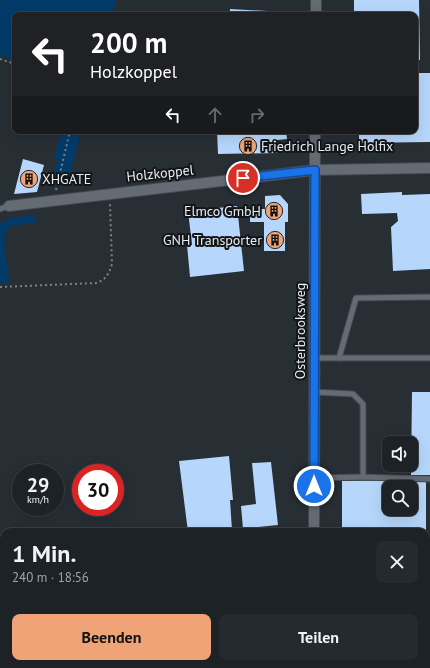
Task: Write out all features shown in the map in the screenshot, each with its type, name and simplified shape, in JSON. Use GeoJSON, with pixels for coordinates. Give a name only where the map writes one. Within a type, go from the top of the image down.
{"type":"FeatureCollection","features":[{"type":"Feature","properties":{"kind":"street"},"geometry":{"type":"LineString","coordinates":[[316,0],[316,12]]}},
{"type":"Feature","properties":{"kind":"street","name":"Osterbrooksweg"},"geometry":{"type":"LineString","coordinates":[[314,528],[315,134]]}},
{"type":"Feature","properties":{"kind":"street","name":"Holzkoppel"},"geometry":{"type":"LineString","coordinates":[[4,207],[57,199],[315,170],[430,168]]}},
{"type":"Feature","properties":{"kind":"lane"},"geometry":{"type":"LineString","coordinates":[[339,358],[356,298],[430,297]]}},
{"type":"Feature","properties":{"kind":"lane"},"geometry":{"type":"LineString","coordinates":[[314,358],[430,358]]}},
{"type":"Feature","properties":{"kind":"lane"},"geometry":{"type":"LineString","coordinates":[[314,392],[353,394],[363,404],[363,477]]}},
{"type":"Feature","properties":{"kind":"lane"},"geometry":{"type":"LineString","coordinates":[[314,478],[363,477],[430,479]]}},
{"type":"Feature","properties":{"kind":"path"},"geometry":{"type":"LineString","coordinates":[[0,59],[12,63]]}},
{"type":"Feature","properties":{"kind":"path"},"geometry":{"type":"LineString","coordinates":[[57,199],[56,188],[69,134]]}},
{"type":"Feature","properties":{"kind":"path"},"geometry":{"type":"LineString","coordinates":[[0,287],[97,283],[104,280],[110,272],[112,264],[110,193]]}},
{"type":"Feature","properties":{"kind":"shaded area"},"geometry":{"type":"Polygon","coordinates":[[[0,0],[116,0],[113,12],[12,12],[12,59],[0,55],[0,0]]]}},
{"type":"Feature","properties":{"kind":"shaded area"},"geometry":{"type":"Polygon","coordinates":[[[61,134],[80,134],[67,184],[50,187],[58,159],[54,157],[61,134]]]}},
{"type":"Feature","properties":{"kind":"shaded area"},"geometry":{"type":"Polygon","coordinates":[[[34,214],[35,223],[10,226],[4,236],[9,284],[0,284],[0,223],[8,219],[34,214]]]}},
{"type":"Feature","properties":{"kind":"building"},"geometry":{"type":"Polygon","coordinates":[[[354,0],[419,0],[420,60],[418,60],[418,12],[354,12],[354,0]]]}},
{"type":"Feature","properties":{"kind":"building"},"geometry":{"type":"Polygon","coordinates":[[[230,9],[286,12],[230,12],[230,9]]]}},
{"type":"Feature","properties":{"kind":"building"},"geometry":{"type":"Polygon","coordinates":[[[418,73],[430,73],[430,142],[359,143],[359,134],[418,134],[418,73]]]}},
{"type":"Feature","properties":{"kind":"building","name":"Friedrich Lange Holfix"},"geometry":{"type":"Polygon","coordinates":[[[217,134],[286,134],[287,139],[277,140],[277,153],[218,154],[217,134]]]}},
{"type":"Feature","properties":{"kind":"building","name":"XHGATE"},"geometry":{"type":"Polygon","coordinates":[[[23,159],[44,165],[37,192],[14,194],[23,159]]]}},
{"type":"Feature","properties":{"kind":"building"},"geometry":{"type":"Polygon","coordinates":[[[402,192],[402,195],[430,194],[430,269],[393,271],[391,227],[398,221],[397,213],[362,214],[361,194],[402,192]]]}},
{"type":"Feature","properties":{"kind":"building","name":"Elmco GmbH"},"geometry":{"type":"Polygon","coordinates":[[[280,195],[288,204],[288,222],[285,222],[285,251],[264,251],[264,222],[250,222],[250,213],[259,213],[259,209],[265,209],[265,196],[280,195]]]}},
{"type":"Feature","properties":{"kind":"building"},"geometry":{"type":"Polygon","coordinates":[[[237,206],[244,271],[190,277],[187,245],[192,245],[188,211],[237,206]]]}},
{"type":"Feature","properties":{"kind":"building"},"geometry":{"type":"Polygon","coordinates":[[[412,392],[430,392],[430,475],[411,475],[411,472],[418,472],[418,436],[411,436],[412,392]]]}},
{"type":"Feature","properties":{"kind":"building"},"geometry":{"type":"Polygon","coordinates":[[[229,456],[233,500],[230,500],[232,528],[187,528],[179,461],[229,456]]]}},
{"type":"Feature","properties":{"kind":"building"},"geometry":{"type":"Polygon","coordinates":[[[271,462],[278,525],[243,528],[241,506],[256,504],[252,463],[271,462]]]}},
{"type":"Feature","properties":{"kind":"building"},"geometry":{"type":"Polygon","coordinates":[[[418,480],[426,480],[426,528],[342,528],[342,481],[382,481],[382,516],[418,516],[418,480]]]}},
{"type":"Feature","properties":{"kind":"place","name":"Friedrich Lange Holfix"},"geometry":{"type":"Point","coordinates":[248,146]}},
{"type":"Feature","properties":{"kind":"place","name":"XHGATE"},"geometry":{"type":"Point","coordinates":[29,179]}},
{"type":"Feature","properties":{"kind":"place","name":"Elmco GmbH"},"geometry":{"type":"Point","coordinates":[274,211]}},
{"type":"Feature","properties":{"kind":"place","name":"GNH Transporter"},"geometry":{"type":"Point","coordinates":[275,240]}},
{"type":"Feature","properties":{"kind":"route"},"geometry":{"type":"LineString","coordinates":[[243,178],[315,170],[314,486]]}}]}
